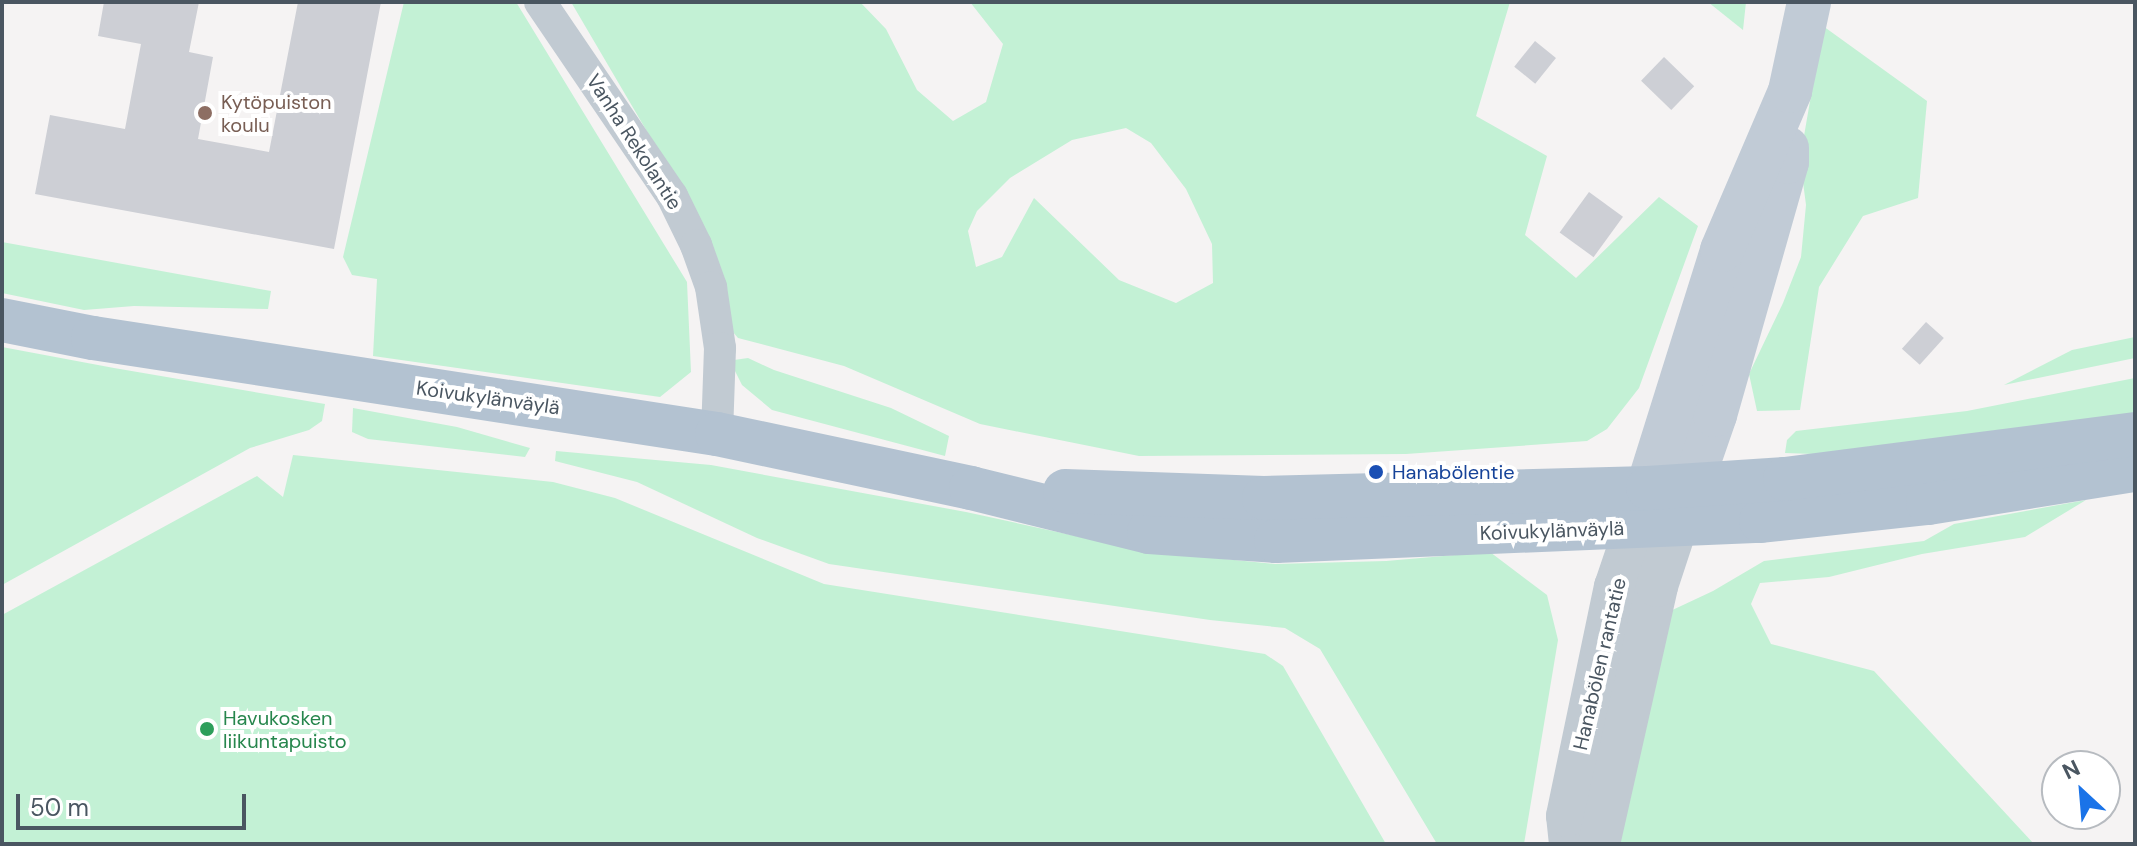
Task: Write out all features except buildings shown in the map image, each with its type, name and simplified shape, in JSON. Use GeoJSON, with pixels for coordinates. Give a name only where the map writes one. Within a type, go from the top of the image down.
{"type":"FeatureCollection","features":[{"type":"Feature","properties":{"kind":"main road"},"geometry":{"type":"LineString","coordinates":[[1691,484],[1715,415],[1787,162],[1790,91],[1809,2]]}},
{"type":"Feature","properties":{"kind":"main road"},"geometry":{"type":"LineString","coordinates":[[1653,513],[1722,250],[1790,91]]}},
{"type":"Feature","properties":{"kind":"main road","name":"Koivukylänväylä"},"geometry":{"type":"LineString","coordinates":[[2,320],[153,348],[717,434],[971,488],[1149,532],[1276,541],[1653,513],[1761,521],[1928,503],[2135,470]]}},
{"type":"Feature","properties":{"kind":"main road","name":"Koivukylänväylä"},"geometry":{"type":"LineString","coordinates":[[1653,513],[1691,484],[1785,479],[2135,434]]}},
{"type":"Feature","properties":{"kind":"street","name":"Vanha Rekolantie"},"geometry":{"type":"LineString","coordinates":[[540,2],[672,196],[696,245],[711,287],[720,348],[717,434]]}},
{"type":"Feature","properties":{"kind":"street","name":"Hanabölen rantatie"},"geometry":{"type":"LineString","coordinates":[[1570,844],[1567,816],[1615,587],[1653,513]]}},
{"type":"Feature","properties":{"kind":"street","name":"Hanabölen rantatie"},"geometry":{"type":"LineString","coordinates":[[1599,844],[1657,586],[1653,513]]}},
{"type":"Feature","properties":{"kind":"green space"},"geometry":{"type":"Polygon","coordinates":[[[404,2],[516,2],[687,282],[691,372],[660,397],[373,356],[377,279],[352,275],[343,257],[404,2]]]}},
{"type":"Feature","properties":{"kind":"green space"},"geometry":{"type":"Polygon","coordinates":[[[571,2],[860,2],[886,29],[917,90],[953,121],[986,102],[1003,44],[970,2],[1510,2],[1476,116],[1547,156],[1525,235],[1576,278],[1659,197],[1698,226],[1639,388],[1607,429],[1587,441],[1406,454],[1139,456],[980,424],[844,366],[738,338],[733,332],[706,232],[571,2]],[[1126,128],[1072,140],[1010,178],[977,211],[968,231],[976,267],[1002,257],[1034,198],[1119,280],[1176,303],[1213,283],[1212,244],[1186,189],[1151,143],[1126,128]]]}},
{"type":"Feature","properties":{"kind":"green space"},"geometry":{"type":"Polygon","coordinates":[[[1708,2],[1746,2],[1743,30],[1708,2]]]}},
{"type":"Feature","properties":{"kind":"green space"},"geometry":{"type":"Polygon","coordinates":[[[1823,26],[1927,101],[1918,198],[1863,216],[1819,287],[1800,410],[1757,411],[1749,374],[1801,257],[1806,205],[1800,159],[1823,26]]]}},
{"type":"Feature","properties":{"kind":"green space"},"geometry":{"type":"Polygon","coordinates":[[[2,242],[271,291],[268,309],[134,306],[84,310],[2,293],[2,242]]]}},
{"type":"Feature","properties":{"kind":"green space"},"geometry":{"type":"Polygon","coordinates":[[[2135,337],[2135,358],[2004,385],[2072,350],[2135,337]]]}},
{"type":"Feature","properties":{"kind":"green space"},"geometry":{"type":"Polygon","coordinates":[[[2,347],[325,404],[322,421],[309,430],[250,448],[2,585],[2,347]]]}},
{"type":"Feature","properties":{"kind":"green space"},"geometry":{"type":"Polygon","coordinates":[[[748,358],[774,370],[891,408],[949,436],[945,456],[772,410],[742,385],[732,365],[734,360],[748,358]]]}},
{"type":"Feature","properties":{"kind":"green space"},"geometry":{"type":"Polygon","coordinates":[[[2135,378],[2135,413],[1813,454],[1785,453],[1787,440],[1796,431],[1967,411],[2135,378]]]}},
{"type":"Feature","properties":{"kind":"green space"},"geometry":{"type":"Polygon","coordinates":[[[353,408],[457,427],[530,448],[525,457],[368,439],[352,432],[353,408]]]}},
{"type":"Feature","properties":{"kind":"green space"},"geometry":{"type":"Polygon","coordinates":[[[556,451],[711,465],[966,512],[1145,551],[1275,564],[1386,561],[1490,552],[1547,595],[1558,640],[1524,844],[1437,844],[1320,649],[1285,628],[1210,620],[829,564],[757,538],[637,482],[555,461],[556,451]]]}},
{"type":"Feature","properties":{"kind":"green space"},"geometry":{"type":"Polygon","coordinates":[[[293,455],[553,482],[615,498],[824,584],[1265,654],[1283,666],[1386,844],[2,844],[2,615],[257,476],[283,497],[293,455]]]}},
{"type":"Feature","properties":{"kind":"green space"},"geometry":{"type":"Polygon","coordinates":[[[2086,500],[2025,537],[1922,554],[1829,577],[1760,583],[1751,604],[1771,644],[1874,671],[2034,844],[1618,844],[1666,613],[1713,591],[1764,561],[1924,541],[1954,524],[2086,500]]]}},
{"type":"Feature","properties":{"kind":"place","name":"Kytöpuiston koulu"},"geometry":{"type":"Point","coordinates":[205,113]}},
{"type":"Feature","properties":{"kind":"place","name":"Hanabölentie"},"geometry":{"type":"Point","coordinates":[1376,472]}},
{"type":"Feature","properties":{"kind":"place","name":"Havukosken liikuntapuisto"},"geometry":{"type":"Point","coordinates":[207,729]}}]}
